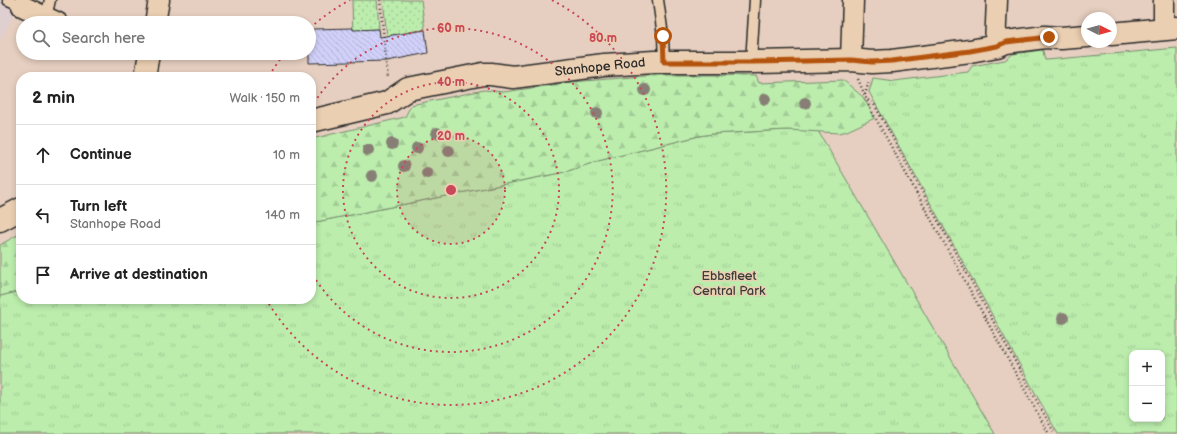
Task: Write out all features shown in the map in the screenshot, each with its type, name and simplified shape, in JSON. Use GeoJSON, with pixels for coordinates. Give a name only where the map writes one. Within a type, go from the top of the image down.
{"type":"FeatureCollection","features":[{"type":"Feature","properties":{"kind":"main road"},"geometry":{"type":"LineString","coordinates":[[1117,33],[1171,28]]}},
{"type":"Feature","properties":{"kind":"main road","name":"Stanhope Road"},"geometry":{"type":"LineString","coordinates":[[316,120],[384,103],[408,89],[483,74],[494,74],[511,78],[604,65],[664,62],[892,61],[995,46],[1006,42],[1045,37],[1061,38],[1081,36]]}},
{"type":"Feature","properties":{"kind":"main road"},"geometry":{"type":"LineString","coordinates":[[0,220],[16,212]]}},
{"type":"Feature","properties":{"kind":"street"},"geometry":{"type":"LineString","coordinates":[[156,16],[159,0]]}},
{"type":"Feature","properties":{"kind":"street"},"geometry":{"type":"LineString","coordinates":[[851,60],[853,0]]}},
{"type":"Feature","properties":{"kind":"street"},"geometry":{"type":"LineString","coordinates":[[995,46],[997,0]]}},
{"type":"Feature","properties":{"kind":"street"},"geometry":{"type":"LineString","coordinates":[[1164,0],[1171,28]]}},
{"type":"Feature","properties":{"kind":"street"},"geometry":{"type":"LineString","coordinates":[[15,3],[52,13]]}},
{"type":"Feature","properties":{"kind":"street"},"geometry":{"type":"LineString","coordinates":[[143,60],[145,72]]}},
{"type":"Feature","properties":{"kind":"lane"},"geometry":{"type":"LineString","coordinates":[[658,0],[663,36],[664,62]]}},
{"type":"Feature","properties":{"kind":"lane"},"geometry":{"type":"LineString","coordinates":[[751,62],[755,0]]}},
{"type":"Feature","properties":{"kind":"path"},"geometry":{"type":"LineString","coordinates":[[380,0],[387,76],[392,99]]}},
{"type":"Feature","properties":{"kind":"path"},"geometry":{"type":"LineString","coordinates":[[865,96],[870,108],[1049,434]]}},
{"type":"Feature","properties":{"kind":"path"},"geometry":{"type":"LineString","coordinates":[[867,100],[874,104],[889,130],[1055,434]]}},
{"type":"Feature","properties":{"kind":"shaded area"},"geometry":{"type":"Polygon","coordinates":[[[0,0],[39,0],[38,2],[14,14],[0,42],[0,0]]]}},
{"type":"Feature","properties":{"kind":"green space"},"geometry":{"type":"Polygon","coordinates":[[[352,0],[377,0],[379,29],[359,30],[353,40],[352,0]]]}},
{"type":"Feature","properties":{"kind":"green space"},"geometry":{"type":"Polygon","coordinates":[[[383,0],[421,0],[425,30],[387,36],[383,0]]]}},
{"type":"Feature","properties":{"kind":"green space"},"geometry":{"type":"Polygon","coordinates":[[[1177,48],[1177,434],[1058,434],[869,92],[873,78],[894,81],[968,72],[972,66],[1005,60],[1013,54],[1042,50],[1045,60],[1177,48]]]}},
{"type":"Feature","properties":{"kind":"green space"},"geometry":{"type":"Polygon","coordinates":[[[657,75],[756,76],[759,83],[843,80],[863,97],[875,118],[847,131],[839,133],[787,130],[699,136],[598,161],[565,172],[316,222],[316,138],[405,117],[411,105],[484,90],[504,92],[572,82],[657,75]]]}},
{"type":"Feature","properties":{"kind":"green space","name":"Ebbsfleet Central Park"},"geometry":{"type":"Polygon","coordinates":[[[787,130],[818,131],[995,434],[0,434],[0,296],[16,292],[16,304],[316,304],[316,222],[565,172],[598,161],[712,134],[787,130]]]}},
{"type":"Feature","properties":{"kind":"green space"},"geometry":{"type":"Polygon","coordinates":[[[16,236],[16,292],[0,296],[0,245],[16,236]]]}},
{"type":"Feature","properties":{"kind":"building"},"geometry":{"type":"Polygon","coordinates":[[[316,29],[379,29],[380,37],[425,30],[428,53],[387,61],[309,63],[309,60],[316,60],[316,29]]]}},
{"type":"Feature","properties":{"kind":"route"},"geometry":{"type":"LineString","coordinates":[[663,36],[664,62],[892,61],[970,51],[997,46],[1006,42],[1049,37]]}}]}
